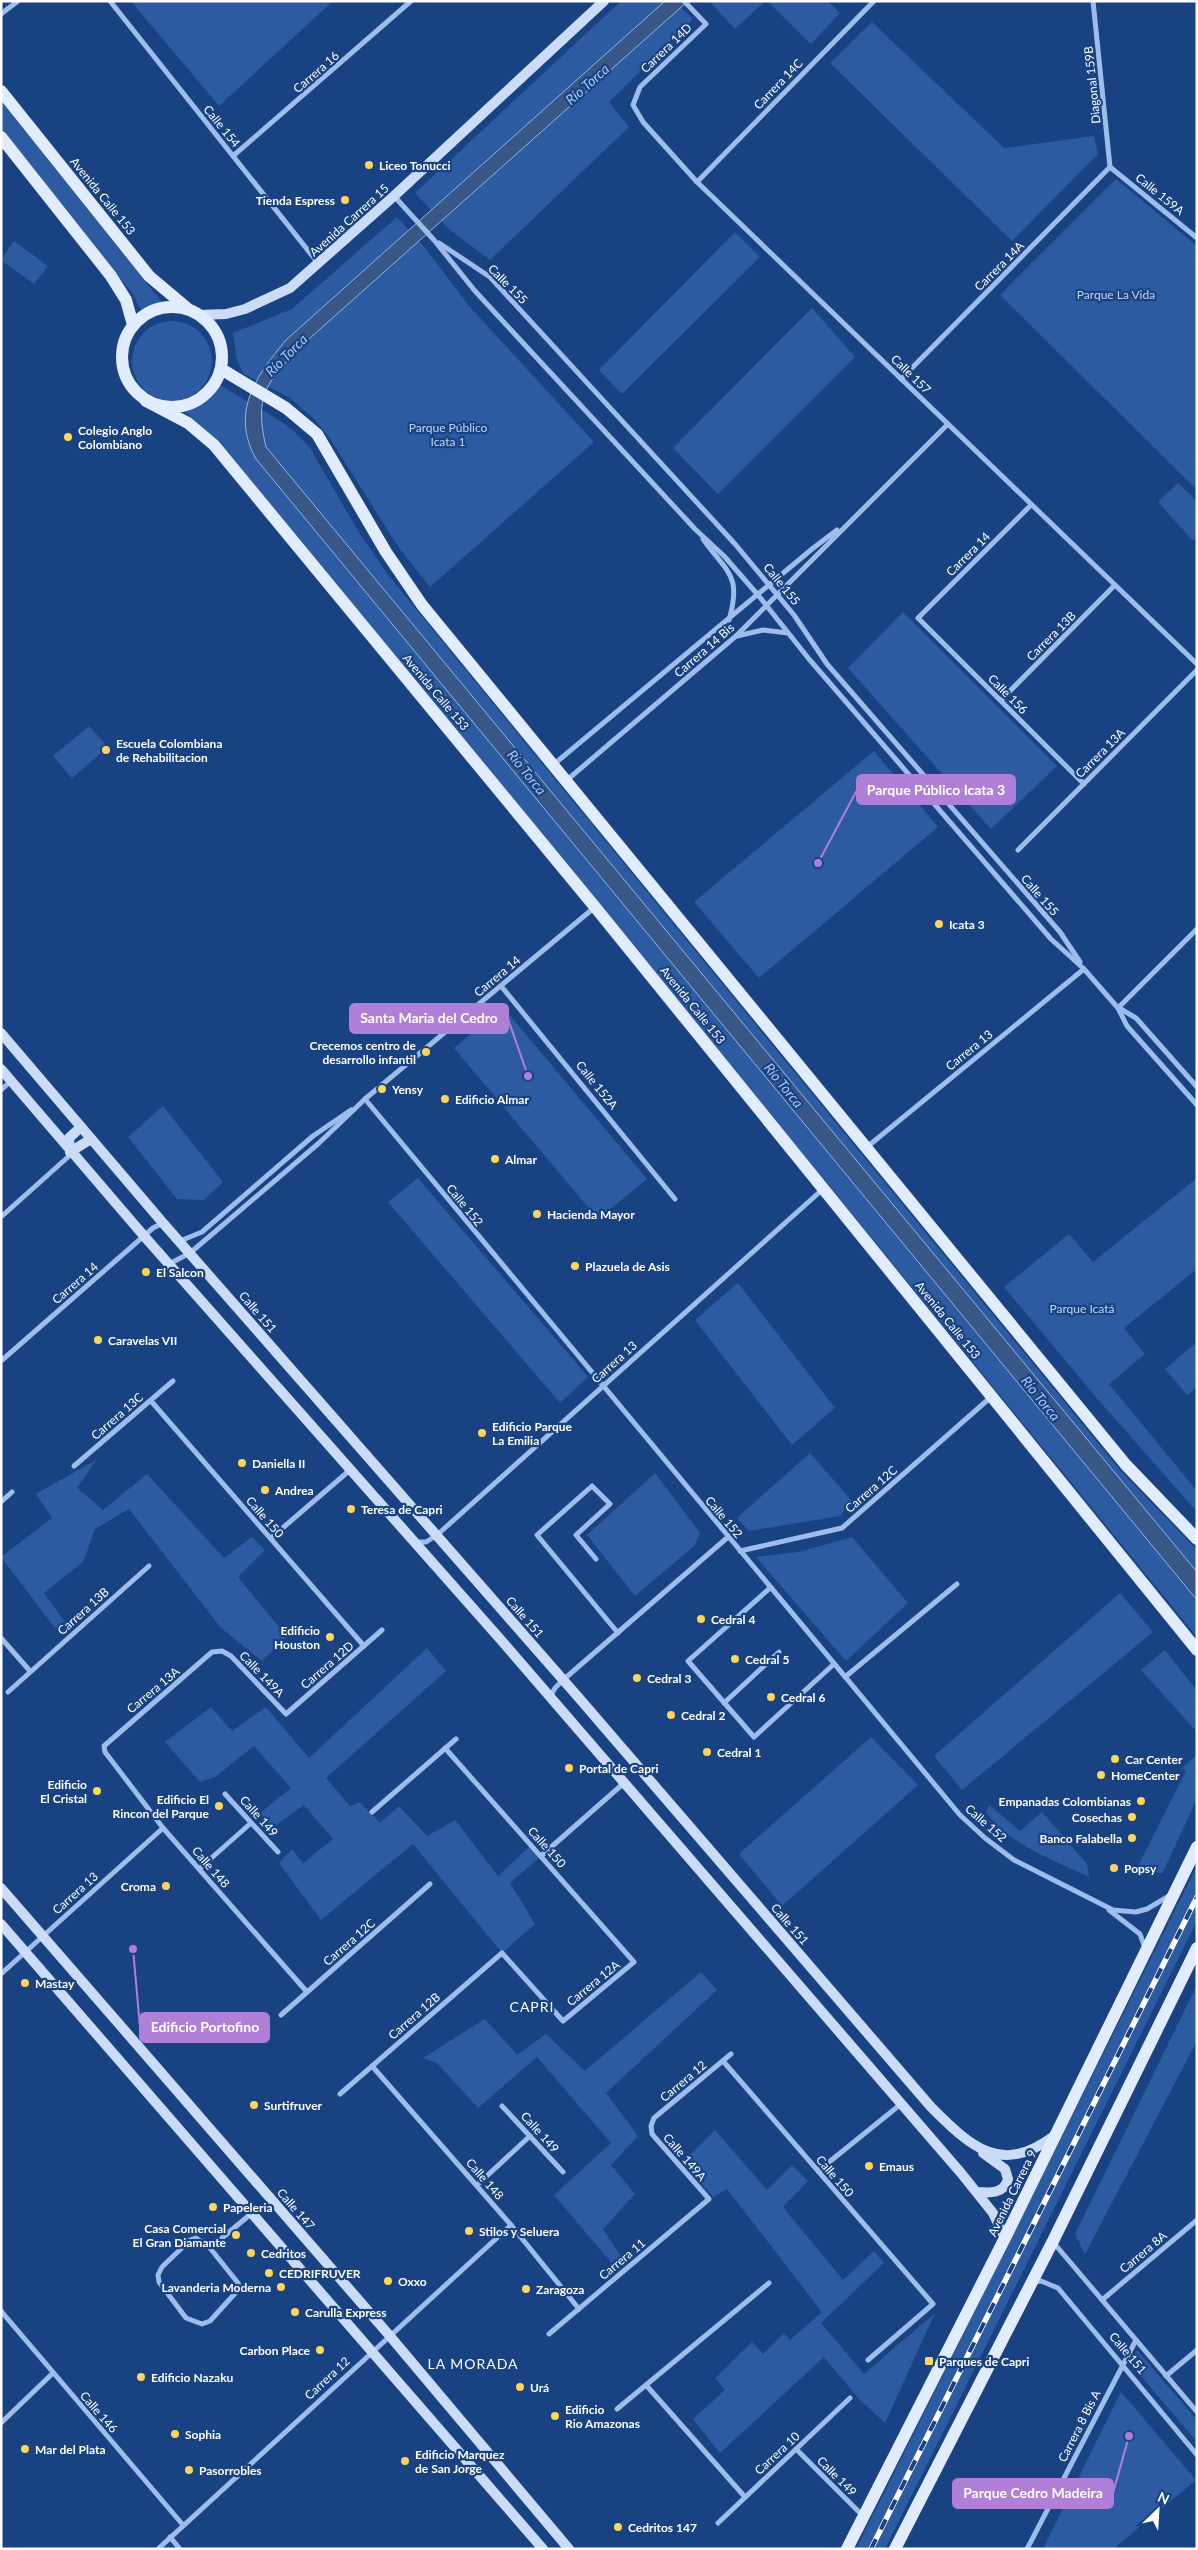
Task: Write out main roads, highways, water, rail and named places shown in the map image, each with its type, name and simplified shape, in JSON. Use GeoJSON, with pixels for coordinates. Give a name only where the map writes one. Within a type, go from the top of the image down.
{"type":"FeatureCollection","features":[{"type":"Feature","properties":{"kind":"main road","name":"Avenida Calle 153"},"geometry":{"type":"LineString","coordinates":[[1,91],[149,276],[195,313]]}},
{"type":"Feature","properties":{"kind":"main road"},"geometry":{"type":"LineString","coordinates":[[1,138],[111,276],[126,300],[133,325]]}},
{"type":"Feature","properties":{"kind":"main road"},"geometry":{"type":"LineString","coordinates":[[167,307],[195,313],[214,329],[220,341],[221,369],[215,384],[197,401],[175,408],[162,407],[146,400],[136,393],[123,371],[122,346],[133,325],[143,315],[156,309],[167,307]]}},
{"type":"Feature","properties":{"kind":"main road"},"geometry":{"type":"LineString","coordinates":[[221,369],[272,398],[299,417],[317,434],[410,590],[1126,1465],[1197,1539]]}},
{"type":"Feature","properties":{"kind":"main road","name":"Avenida Calle 153"},"geometry":{"type":"LineString","coordinates":[[146,400],[188,423],[214,445],[595,907],[1196,1649]]}},
{"type":"Feature","properties":{"kind":"main road","name":"Avenida Carrera 9"},"geometry":{"type":"LineString","coordinates":[[847,2549],[1057,2134],[1197,1847]]}},
{"type":"Feature","properties":{"kind":"main road"},"geometry":{"type":"LineString","coordinates":[[895,2549],[1053,2242],[1197,1948]]}},
{"type":"Feature","properties":{"kind":"water","name":"Río Torca"},"geometry":{"type":"Polygon","coordinates":[[[665,1],[688,1],[300,347],[288,360],[271,381],[263,402],[261,415],[266,447],[1197,1572],[1197,1600],[256,459],[249,442],[246,410],[250,395],[265,367],[286,340],[665,1]]]}},
{"type":"Feature","properties":{"kind":"railway"},"geometry":{"type":"LineString","coordinates":[[871,2549],[1197,1897]]}},
{"type":"Feature","properties":{"kind":"place","name":"Liceo Tonucci"},"geometry":{"type":"Point","coordinates":[369,165]}},
{"type":"Feature","properties":{"kind":"place","name":"Tienda Espress"},"geometry":{"type":"Point","coordinates":[345,200]}},
{"type":"Feature","properties":{"kind":"place","name":"Colegio Anglo Colombiano"},"geometry":{"type":"Point","coordinates":[68,437]}},
{"type":"Feature","properties":{"kind":"place","name":"Escuela Colombiana de Rehabilitacion"},"geometry":{"type":"Point","coordinates":[106,750]}},
{"type":"Feature","properties":{"kind":"place","name":"Parque Público Icata 3"},"geometry":{"type":"Point","coordinates":[818,863]}},
{"type":"Feature","properties":{"kind":"place","name":"Icata 3"},"geometry":{"type":"Point","coordinates":[939,924]}},
{"type":"Feature","properties":{"kind":"place","name":"Crecemos centro de desarrollo infantil"},"geometry":{"type":"Point","coordinates":[426,1052]}},
{"type":"Feature","properties":{"kind":"place","name":"Santa Maria del Cedro"},"geometry":{"type":"Point","coordinates":[528,1076]}},
{"type":"Feature","properties":{"kind":"place","name":"Yensy"},"geometry":{"type":"Point","coordinates":[382,1089]}},
{"type":"Feature","properties":{"kind":"place","name":"Edificio Almar"},"geometry":{"type":"Point","coordinates":[445,1099]}},
{"type":"Feature","properties":{"kind":"place","name":"Almar"},"geometry":{"type":"Point","coordinates":[495,1159]}},
{"type":"Feature","properties":{"kind":"place","name":"Hacienda Mayor"},"geometry":{"type":"Point","coordinates":[537,1214]}},
{"type":"Feature","properties":{"kind":"place","name":"Plazuela de Asis"},"geometry":{"type":"Point","coordinates":[575,1266]}},
{"type":"Feature","properties":{"kind":"place","name":"El Salcon"},"geometry":{"type":"Point","coordinates":[146,1272]}},
{"type":"Feature","properties":{"kind":"place","name":"Caravelas VII"},"geometry":{"type":"Point","coordinates":[98,1340]}},
{"type":"Feature","properties":{"kind":"place","name":"Edificio Parque La Emilia"},"geometry":{"type":"Point","coordinates":[482,1433]}},
{"type":"Feature","properties":{"kind":"place","name":"Daniella II"},"geometry":{"type":"Point","coordinates":[242,1463]}},
{"type":"Feature","properties":{"kind":"place","name":"Andrea"},"geometry":{"type":"Point","coordinates":[265,1490]}},
{"type":"Feature","properties":{"kind":"place","name":"Teresa de Capri"},"geometry":{"type":"Point","coordinates":[351,1509]}},
{"type":"Feature","properties":{"kind":"place","name":"Cedral 4"},"geometry":{"type":"Point","coordinates":[701,1619]}},
{"type":"Feature","properties":{"kind":"place","name":"Edificio Houston"},"geometry":{"type":"Point","coordinates":[330,1637]}},
{"type":"Feature","properties":{"kind":"place","name":"Cedral 5"},"geometry":{"type":"Point","coordinates":[735,1659]}},
{"type":"Feature","properties":{"kind":"place","name":"Cedral 3"},"geometry":{"type":"Point","coordinates":[637,1678]}},
{"type":"Feature","properties":{"kind":"place","name":"Cedral 6"},"geometry":{"type":"Point","coordinates":[771,1697]}},
{"type":"Feature","properties":{"kind":"place","name":"Cedral 2"},"geometry":{"type":"Point","coordinates":[671,1715]}},
{"type":"Feature","properties":{"kind":"place","name":"Cedral 1"},"geometry":{"type":"Point","coordinates":[707,1752]}},
{"type":"Feature","properties":{"kind":"place","name":"Car Center"},"geometry":{"type":"Point","coordinates":[1115,1759]}},
{"type":"Feature","properties":{"kind":"place","name":"Portal de Capri"},"geometry":{"type":"Point","coordinates":[569,1768]}},
{"type":"Feature","properties":{"kind":"place","name":"HomeCenter"},"geometry":{"type":"Point","coordinates":[1101,1775]}},
{"type":"Feature","properties":{"kind":"place","name":"Edificio El Cristal"},"geometry":{"type":"Point","coordinates":[97,1791]}},
{"type":"Feature","properties":{"kind":"place","name":"Empanadas Colombianas"},"geometry":{"type":"Point","coordinates":[1141,1801]}},
{"type":"Feature","properties":{"kind":"place","name":"Edificio El Rincon del Parque"},"geometry":{"type":"Point","coordinates":[219,1806]}},
{"type":"Feature","properties":{"kind":"place","name":"Cosechas"},"geometry":{"type":"Point","coordinates":[1132,1817]}},
{"type":"Feature","properties":{"kind":"place","name":"Banco Falabella"},"geometry":{"type":"Point","coordinates":[1132,1838]}},
{"type":"Feature","properties":{"kind":"place","name":"Popsy"},"geometry":{"type":"Point","coordinates":[1114,1868]}},
{"type":"Feature","properties":{"kind":"place","name":"Croma"},"geometry":{"type":"Point","coordinates":[166,1886]}},
{"type":"Feature","properties":{"kind":"place","name":"Edificio Portofino"},"geometry":{"type":"Point","coordinates":[133,1949]}},
{"type":"Feature","properties":{"kind":"place","name":"Mastay"},"geometry":{"type":"Point","coordinates":[25,1983]}},
{"type":"Feature","properties":{"kind":"place","name":"Surtifruver"},"geometry":{"type":"Point","coordinates":[254,2105]}},
{"type":"Feature","properties":{"kind":"place","name":"Emaus"},"geometry":{"type":"Point","coordinates":[869,2166]}},
{"type":"Feature","properties":{"kind":"place","name":"Papeleria"},"geometry":{"type":"Point","coordinates":[213,2207]}},
{"type":"Feature","properties":{"kind":"place","name":"Stilos y Seluera"},"geometry":{"type":"Point","coordinates":[469,2231]}},
{"type":"Feature","properties":{"kind":"place","name":"Casa Comercial El Gran Diamante"},"geometry":{"type":"Point","coordinates":[236,2235]}},
{"type":"Feature","properties":{"kind":"place","name":"Cedritos"},"geometry":{"type":"Point","coordinates":[251,2253]}},
{"type":"Feature","properties":{"kind":"place","name":"CEDRIFRUVER"},"geometry":{"type":"Point","coordinates":[269,2273]}},
{"type":"Feature","properties":{"kind":"place","name":"Oxxo"},"geometry":{"type":"Point","coordinates":[388,2281]}},
{"type":"Feature","properties":{"kind":"place","name":"Lavanderia Moderna"},"geometry":{"type":"Point","coordinates":[281,2287]}},
{"type":"Feature","properties":{"kind":"place","name":"Zaragoza"},"geometry":{"type":"Point","coordinates":[526,2289]}},
{"type":"Feature","properties":{"kind":"place","name":"Carulla Express"},"geometry":{"type":"Point","coordinates":[295,2312]}},
{"type":"Feature","properties":{"kind":"place","name":"Carbon Place"},"geometry":{"type":"Point","coordinates":[320,2350]}},
{"type":"Feature","properties":{"kind":"place","name":"Parques de Capri"},"geometry":{"type":"Point","coordinates":[929,2361]}},
{"type":"Feature","properties":{"kind":"place","name":"Edificio Nazaku"},"geometry":{"type":"Point","coordinates":[141,2377]}},
{"type":"Feature","properties":{"kind":"place","name":"Urá"},"geometry":{"type":"Point","coordinates":[520,2387]}},
{"type":"Feature","properties":{"kind":"place","name":"Edificio Rio Amazonas"},"geometry":{"type":"Point","coordinates":[555,2416]}},
{"type":"Feature","properties":{"kind":"place","name":"Sophia"},"geometry":{"type":"Point","coordinates":[175,2434]}},
{"type":"Feature","properties":{"kind":"place","name":"Parque Cedro Madeira"},"geometry":{"type":"Point","coordinates":[1129,2436]}},
{"type":"Feature","properties":{"kind":"place","name":"Mar del Plata"},"geometry":{"type":"Point","coordinates":[25,2449]}},
{"type":"Feature","properties":{"kind":"place","name":"Edificio Marquez de San Jorge"},"geometry":{"type":"Point","coordinates":[405,2461]}},
{"type":"Feature","properties":{"kind":"place","name":"Pasorrobles"},"geometry":{"type":"Point","coordinates":[189,2470]}},
{"type":"Feature","properties":{"kind":"place","name":"Cedritos 147"},"geometry":{"type":"Point","coordinates":[618,2527]}},
{"type":"Feature","properties":{"kind":"district","name":"CAPRI"},"geometry":{"type":"Point","coordinates":[532,2006]}},
{"type":"Feature","properties":{"kind":"district","name":"LA MORADA"},"geometry":{"type":"Point","coordinates":[473,2363]}},
{"type":"Feature","properties":{"kind":"park label","name":"Parque La Vida"},"geometry":{"type":"Point","coordinates":[1116,294]}},
{"type":"Feature","properties":{"kind":"park label","name":"Parque Público Icata 1"},"geometry":{"type":"Point","coordinates":[448,434]}},
{"type":"Feature","properties":{"kind":"park label","name":"Parque Icatá"},"geometry":{"type":"Point","coordinates":[1082,1308]}}]}
